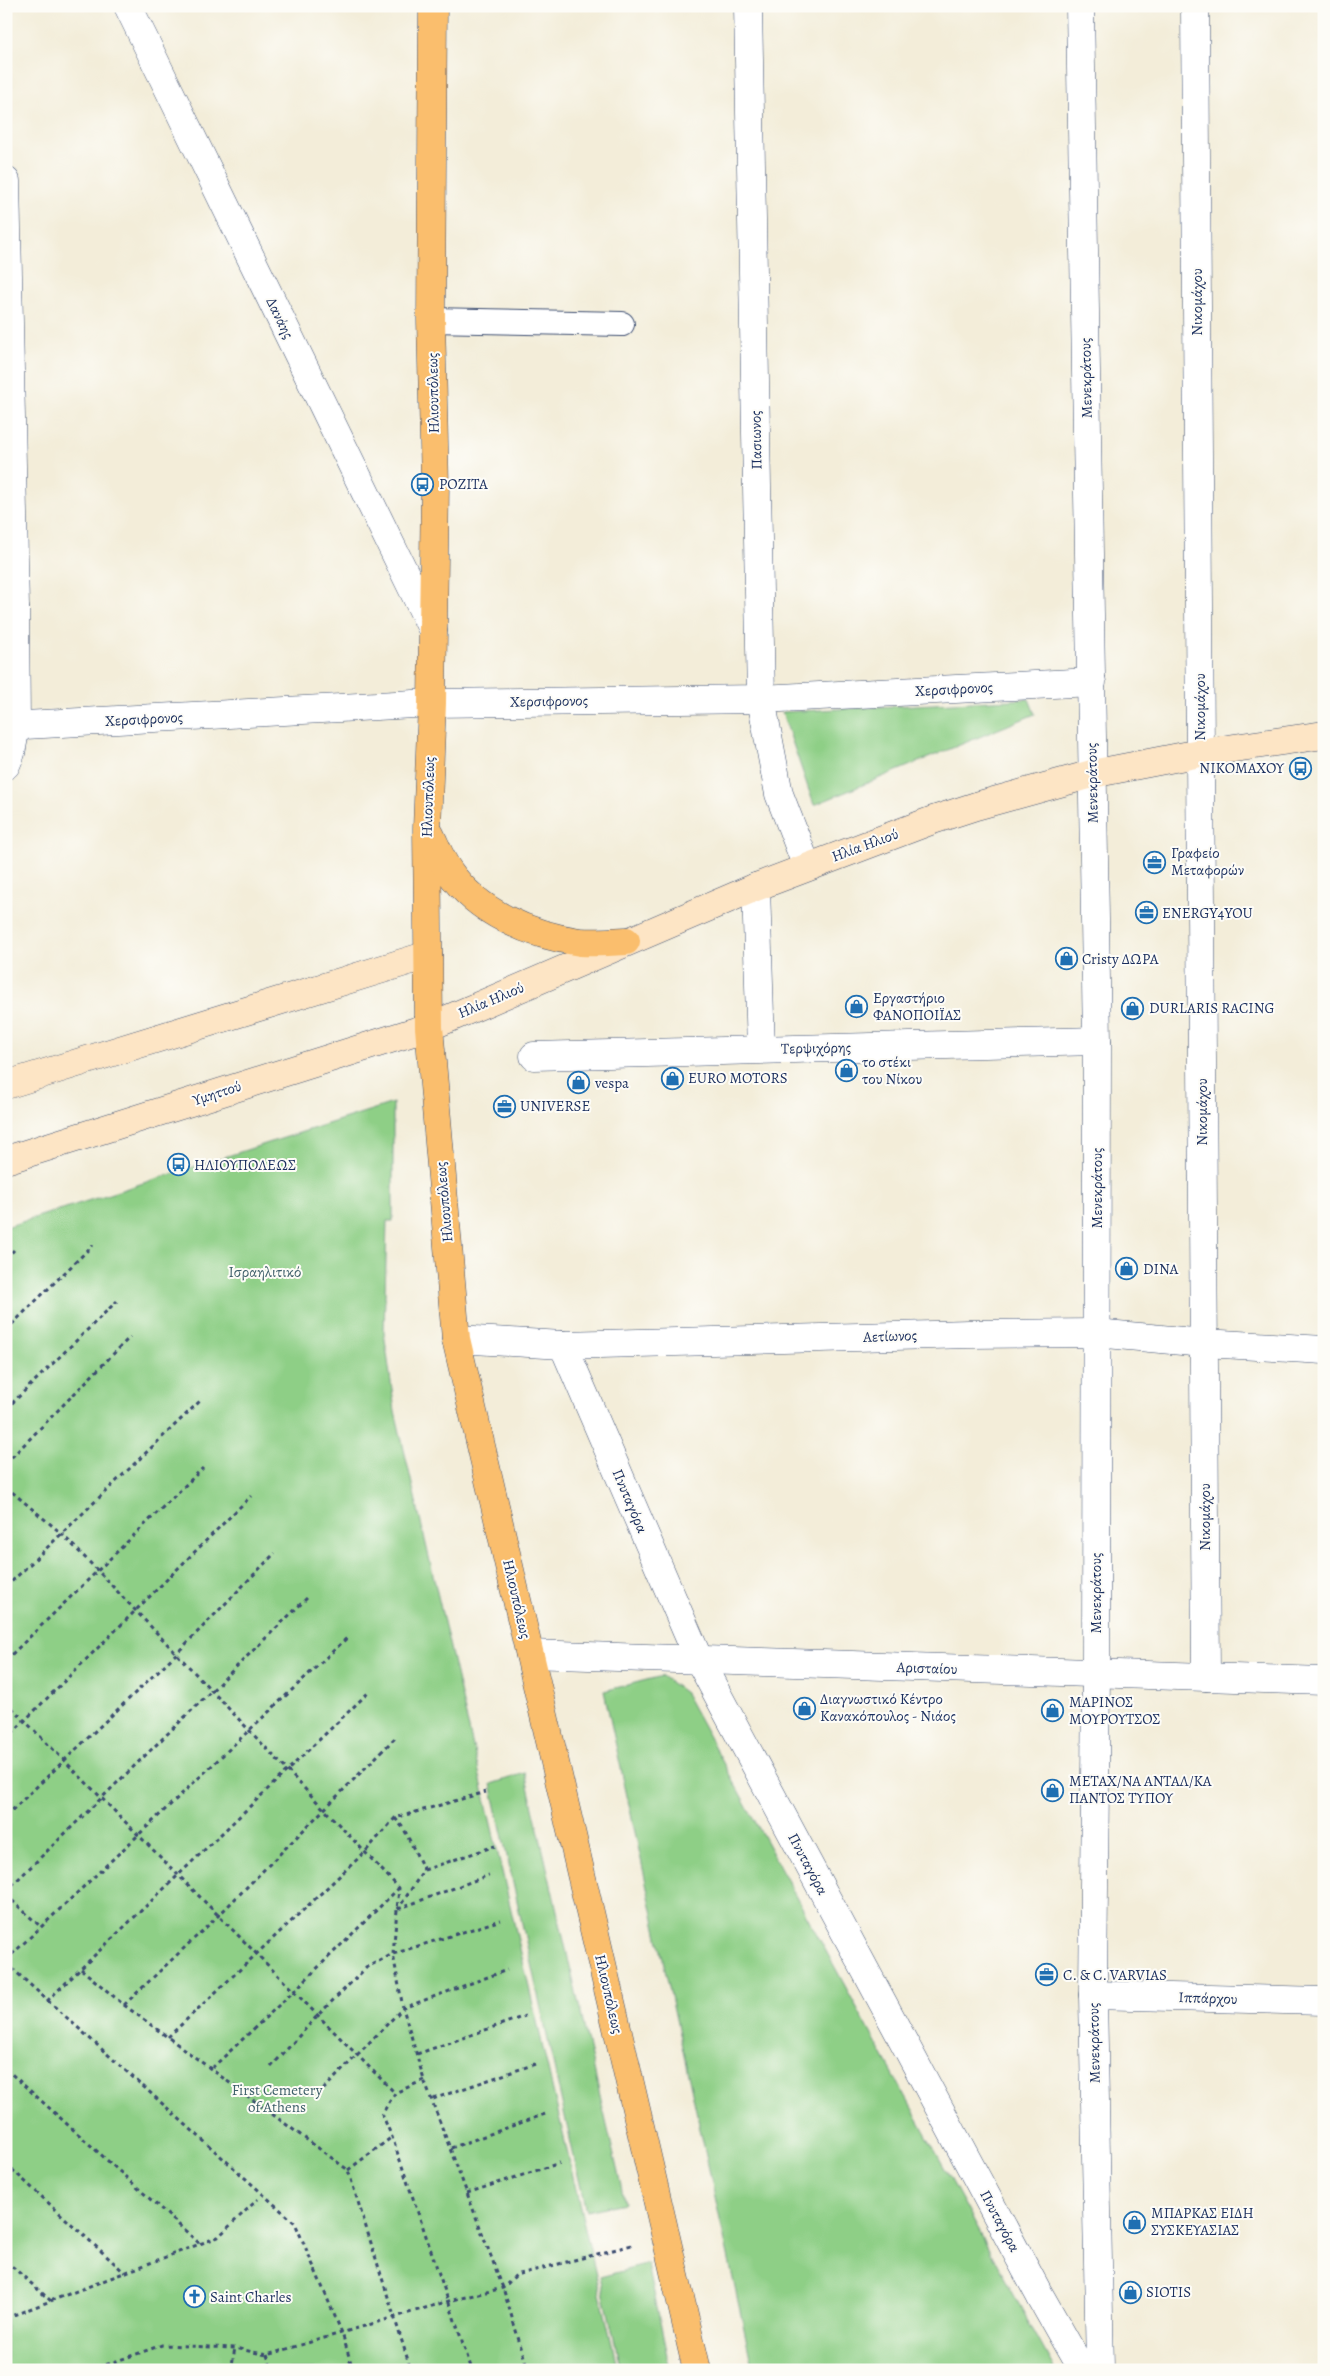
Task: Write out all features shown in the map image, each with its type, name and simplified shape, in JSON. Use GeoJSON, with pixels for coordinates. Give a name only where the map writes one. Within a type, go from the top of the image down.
{"type":"FeatureCollection","features":[{"type":"Feature","properties":{"kind":"main road","name":"Ηλιουπόλεως"},"geometry":{"type":"LineString","coordinates":[[433,6],[431,320],[435,485],[432,702],[427,828],[428,1027],[456,1339],[698,2370]]}},
{"type":"Feature","properties":{"kind":"main road","name":"Ηλία Ηλιού"},"geometry":{"type":"LineString","coordinates":[[428,1027],[756,887],[933,820],[1092,774],[1200,753],[1324,735]]}},
{"type":"Feature","properties":{"kind":"main road"},"geometry":{"type":"LineString","coordinates":[[427,828],[448,871],[477,903],[504,919],[546,936],[581,942],[626,941]]}},
{"type":"Feature","properties":{"kind":"main road"},"geometry":{"type":"LineString","coordinates":[[6,1085],[428,955]]}},
{"type":"Feature","properties":{"kind":"main road","name":"Υμηττού"},"geometry":{"type":"LineString","coordinates":[[6,1160],[428,1027]]}},
{"type":"Feature","properties":{"kind":"street","name":"Δανάης"},"geometry":{"type":"LineString","coordinates":[[128,6],[433,631]]}},
{"type":"Feature","properties":{"kind":"street","name":"Πασιωνος"},"geometry":{"type":"LineString","coordinates":[[748,6],[761,699],[779,794],[807,867]]}},
{"type":"Feature","properties":{"kind":"street","name":"Μενεκράτους"},"geometry":{"type":"LineString","coordinates":[[1080,6],[1097,1041],[1096,1673],[1093,1995],[1100,2370]]}},
{"type":"Feature","properties":{"kind":"street","name":"Νικομάχου"},"geometry":{"type":"LineString","coordinates":[[1195,6],[1206,1677]]}},
{"type":"Feature","properties":{"kind":"street"},"geometry":{"type":"LineString","coordinates":[[6,181],[15,608],[11,753],[6,765]]}},
{"type":"Feature","properties":{"kind":"street","name":"Χερσιφρονος"},"geometry":{"type":"LineString","coordinates":[[11,726],[432,702],[761,699],[1092,682]]}},
{"type":"Feature","properties":{"kind":"street"},"geometry":{"type":"LineString","coordinates":[[756,887],[761,1049]]}},
{"type":"Feature","properties":{"kind":"street","name":"Τερψιχόρης"},"geometry":{"type":"LineString","coordinates":[[534,1056],[1097,1041]]}},
{"type":"Feature","properties":{"kind":"street","name":"Αετίωνος"},"geometry":{"type":"LineString","coordinates":[[456,1339],[563,1345],[969,1334],[1096,1333],[1204,1343],[1324,1350]]}},
{"type":"Feature","properties":{"kind":"street","name":"Πνυταγόρα"},"geometry":{"type":"LineString","coordinates":[[563,1345],[699,1660],[1040,2296],[1082,2370]]}},
{"type":"Feature","properties":{"kind":"street","name":"Αρισταίου"},"geometry":{"type":"LineString","coordinates":[[530,1654],[1324,1681]]}},
{"type":"Feature","properties":{"kind":"street","name":"Ιππάρχου"},"geometry":{"type":"LineString","coordinates":[[1093,1995],[1324,2001]]}},
{"type":"Feature","properties":{"kind":"lane"},"geometry":{"type":"LineString","coordinates":[[431,320],[622,324]]}},
{"type":"Feature","properties":{"kind":"path"},"geometry":{"type":"LineString","coordinates":[[6,1330],[93,1245]]}},
{"type":"Feature","properties":{"kind":"path"},"geometry":{"type":"LineString","coordinates":[[6,1258],[14,1250]]}},
{"type":"Feature","properties":{"kind":"path"},"geometry":{"type":"LineString","coordinates":[[6,1409],[117,1301]]}},
{"type":"Feature","properties":{"kind":"path"},"geometry":{"type":"LineString","coordinates":[[6,1462],[130,1338]]}},
{"type":"Feature","properties":{"kind":"path"},"geometry":{"type":"LineString","coordinates":[[6,1587],[200,1401]]}},
{"type":"Feature","properties":{"kind":"path"},"geometry":{"type":"LineString","coordinates":[[6,1660],[203,1468]]}},
{"type":"Feature","properties":{"kind":"path"},"geometry":{"type":"LineString","coordinates":[[6,1487],[61,1534],[98,1571],[399,1888],[393,1954],[403,2008],[424,2080],[433,2099],[466,2193],[503,2288],[528,2370]]}},
{"type":"Feature","properties":{"kind":"path"},"geometry":{"type":"LineString","coordinates":[[6,1739],[251,1496]]}},
{"type":"Feature","properties":{"kind":"path"},"geometry":{"type":"LineString","coordinates":[[6,1816],[177,1653],[275,1553]]}},
{"type":"Feature","properties":{"kind":"path"},"geometry":{"type":"LineString","coordinates":[[6,1891],[307,1598]]}},
{"type":"Feature","properties":{"kind":"path"},"geometry":{"type":"LineString","coordinates":[[6,1960],[349,1636]]}},
{"type":"Feature","properties":{"kind":"path"},"geometry":{"type":"LineString","coordinates":[[48,2001],[368,1693]]}},
{"type":"Feature","properties":{"kind":"path"},"geometry":{"type":"LineString","coordinates":[[6,1702],[395,2093]]}},
{"type":"Feature","properties":{"kind":"path"},"geometry":{"type":"LineString","coordinates":[[124,2005],[219,1915],[396,1737]]}},
{"type":"Feature","properties":{"kind":"path"},"geometry":{"type":"LineString","coordinates":[[168,2037],[365,1852],[395,1818],[486,1792]]}},
{"type":"Feature","properties":{"kind":"path"},"geometry":{"type":"LineString","coordinates":[[395,1818],[404,1829],[424,1870]]}},
{"type":"Feature","properties":{"kind":"path"},"geometry":{"type":"LineString","coordinates":[[398,1909],[424,1870],[495,1846]]}},
{"type":"Feature","properties":{"kind":"path"},"geometry":{"type":"LineString","coordinates":[[398,1909],[489,1875]]}},
{"type":"Feature","properties":{"kind":"path"},"geometry":{"type":"LineString","coordinates":[[212,2068],[399,1888]]}},
{"type":"Feature","properties":{"kind":"path"},"geometry":{"type":"LineString","coordinates":[[6,1895],[41,1927]]}},
{"type":"Feature","properties":{"kind":"path"},"geometry":{"type":"LineString","coordinates":[[271,2067],[318,2015],[367,1967],[393,1954],[501,1920]]}},
{"type":"Feature","properties":{"kind":"path"},"geometry":{"type":"LineString","coordinates":[[6,1964],[295,2223],[342,2334],[354,2370]]}},
{"type":"Feature","properties":{"kind":"path"},"geometry":{"type":"LineString","coordinates":[[82,1969],[124,2005],[348,2170],[411,2370]]}},
{"type":"Feature","properties":{"kind":"path"},"geometry":{"type":"LineString","coordinates":[[318,2095],[403,2008],[507,1970]]}},
{"type":"Feature","properties":{"kind":"path"},"geometry":{"type":"LineString","coordinates":[[417,2054],[525,2016]]}},
{"type":"Feature","properties":{"kind":"path"},"geometry":{"type":"LineString","coordinates":[[433,2099],[535,2064]]}},
{"type":"Feature","properties":{"kind":"path"},"geometry":{"type":"LineString","coordinates":[[6,2068],[200,2244]]}},
{"type":"Feature","properties":{"kind":"path"},"geometry":{"type":"LineString","coordinates":[[424,2080],[395,2093],[382,2114],[392,2136],[450,2301],[472,2370]]}},
{"type":"Feature","properties":{"kind":"path"},"geometry":{"type":"LineString","coordinates":[[450,2148],[548,2113]]}},
{"type":"Feature","properties":{"kind":"path"},"geometry":{"type":"LineString","coordinates":[[348,2170],[392,2136]]}},
{"type":"Feature","properties":{"kind":"path"},"geometry":{"type":"LineString","coordinates":[[466,2193],[560,2163]]}},
{"type":"Feature","properties":{"kind":"path"},"geometry":{"type":"LineString","coordinates":[[6,2164],[125,2273]]}},
{"type":"Feature","properties":{"kind":"path"},"geometry":{"type":"LineString","coordinates":[[6,2318],[218,2237],[258,2199]]}},
{"type":"Feature","properties":{"kind":"path"},"geometry":{"type":"LineString","coordinates":[[91,2370],[162,2345],[235,2348],[267,2355],[450,2301],[503,2288],[516,2275],[666,2236]]}},
{"type":"Feature","properties":{"kind":"path"},"geometry":{"type":"LineString","coordinates":[[6,2262],[51,2301]]}},
{"type":"Feature","properties":{"kind":"path"},"geometry":{"type":"LineString","coordinates":[[231,2370],[235,2348]]}},
{"type":"Feature","properties":{"kind":"path"},"geometry":{"type":"LineString","coordinates":[[267,2355],[272,2370]]}},
{"type":"Feature","properties":{"kind":"green space"},"geometry":{"type":"Polygon","coordinates":[[[1029,699],[1035,714],[814,805],[782,712],[1029,699]]]}},
{"type":"Feature","properties":{"kind":"green space","name":"First Cemetery of Athens"},"geometry":{"type":"Polygon","coordinates":[[[393,1103],[393,1221],[387,1221],[384,1332],[395,1411],[618,2370],[6,2370],[6,1227],[393,1103]]]}},
{"type":"Feature","properties":{"kind":"green space"},"geometry":{"type":"Polygon","coordinates":[[[662,1676],[685,1693],[1055,2370],[753,2370],[604,1691],[662,1676]]]}},
{"type":"Feature","properties":{"kind":"green space"},"geometry":{"type":"Polygon","coordinates":[[[525,1773],[625,2203],[586,2211],[491,1784],[525,1773]]]}},
{"type":"Feature","properties":{"kind":"green space"},"geometry":{"type":"Polygon","coordinates":[[[648,2264],[670,2370],[621,2370],[600,2277],[648,2264]]]}},
{"type":"Feature","properties":{"kind":"place","name":"ΡΟΖΙΤΑ"},"geometry":{"type":"Point","coordinates":[423,484]}},
{"type":"Feature","properties":{"kind":"place","name":"ΝΙΚΟΜΑΧΟΥ"},"geometry":{"type":"Point","coordinates":[1300,768]}},
{"type":"Feature","properties":{"kind":"place","name":"Γραφείο Μεταφορών"},"geometry":{"type":"Point","coordinates":[1155,862]}},
{"type":"Feature","properties":{"kind":"place","name":"ENERGY4YOU"},"geometry":{"type":"Point","coordinates":[1146,913]}},
{"type":"Feature","properties":{"kind":"place","name":"Cristy ΔΩΡΑ"},"geometry":{"type":"Point","coordinates":[1066,959]}},
{"type":"Feature","properties":{"kind":"place","name":"Εργαστήριο ΦΑΝΟΠΟΙΪΑΣ"},"geometry":{"type":"Point","coordinates":[857,1007]}},
{"type":"Feature","properties":{"kind":"place","name":"DURLARIS RACING"},"geometry":{"type":"Point","coordinates":[1133,1008]}},
{"type":"Feature","properties":{"kind":"place","name":"το στέκι του Νίκου"},"geometry":{"type":"Point","coordinates":[846,1071]}},
{"type":"Feature","properties":{"kind":"place","name":"EURO MOTORS"},"geometry":{"type":"Point","coordinates":[672,1078]}},
{"type":"Feature","properties":{"kind":"place","name":"vespa"},"geometry":{"type":"Point","coordinates":[579,1083]}},
{"type":"Feature","properties":{"kind":"place","name":"UNIVERSE"},"geometry":{"type":"Point","coordinates":[504,1106]}},
{"type":"Feature","properties":{"kind":"place","name":"ΗΛΙΟΥΠΟΛΕΩΣ"},"geometry":{"type":"Point","coordinates":[178,1165]}},
{"type":"Feature","properties":{"kind":"place","name":"DINA"},"geometry":{"type":"Point","coordinates":[1127,1269]}},
{"type":"Feature","properties":{"kind":"place","name":"Διαγνωστικό Κέντρο Κανακόπουλος - Νιάος"},"geometry":{"type":"Point","coordinates":[804,1708]}},
{"type":"Feature","properties":{"kind":"place","name":"ΜΑΡΙΝΟΣ ΜΟΥΡΟΥΤΣΟΣ"},"geometry":{"type":"Point","coordinates":[1053,1711]}},
{"type":"Feature","properties":{"kind":"place","name":"ΜΕΤΑΧ/ΝΑ ΑΝΤΑΛ/ΚΑ ΠΑΝΤΟΣ ΤΥΠΟΥ"},"geometry":{"type":"Point","coordinates":[1053,1790]}},
{"type":"Feature","properties":{"kind":"place","name":"C. & C. VARVIAS"},"geometry":{"type":"Point","coordinates":[1047,1975]}},
{"type":"Feature","properties":{"kind":"place","name":"ΜΠΑΡΚΑΣ ΕΙΔΗ ΣΥΣΚΕΥΑΣΙΑΣ"},"geometry":{"type":"Point","coordinates":[1135,2222]}},
{"type":"Feature","properties":{"kind":"place","name":"SIOTIS"},"geometry":{"type":"Point","coordinates":[1130,2292]}},
{"type":"Feature","properties":{"kind":"place","name":"Saint Charles"},"geometry":{"type":"Point","coordinates":[194,2297]}},
{"type":"Feature","properties":{"kind":"park label","name":"Ισραηλιτικό"},"geometry":{"type":"Point","coordinates":[265,1272]}}]}
